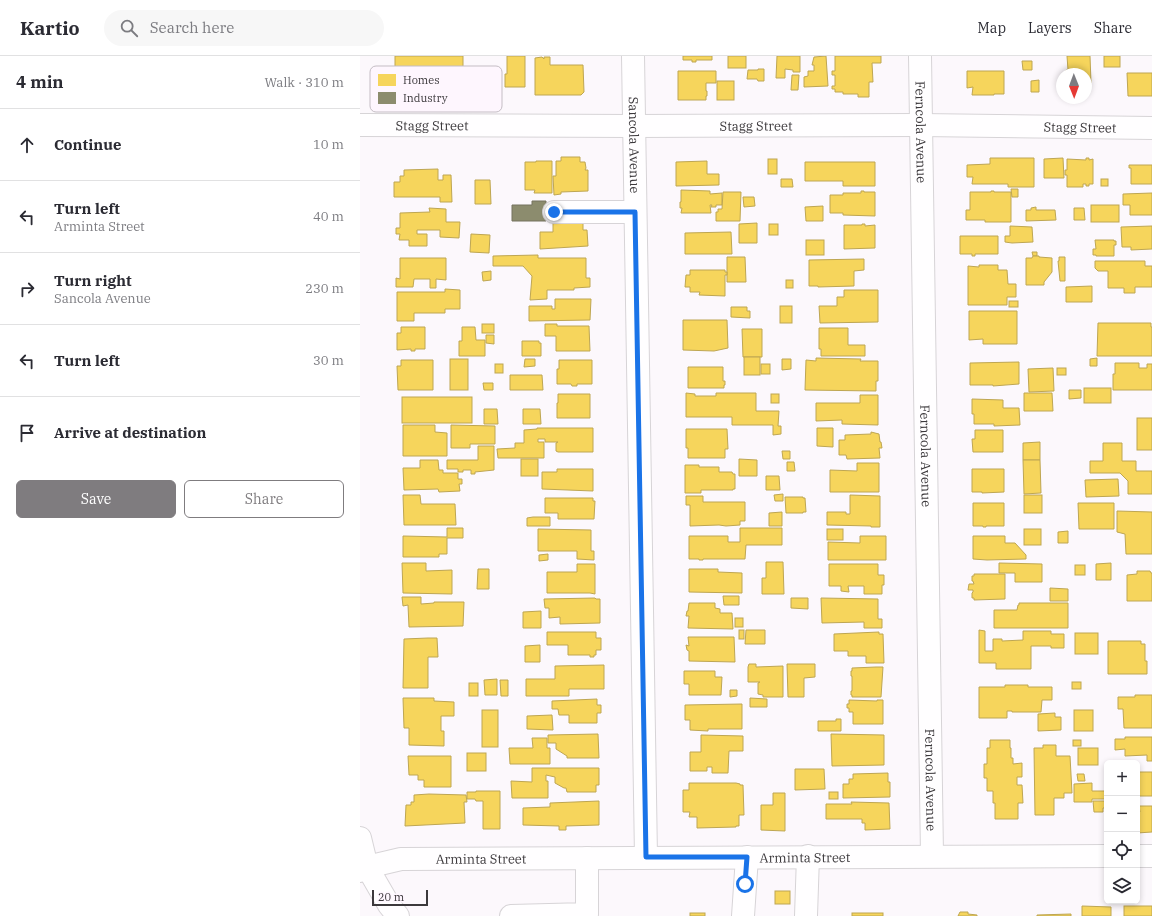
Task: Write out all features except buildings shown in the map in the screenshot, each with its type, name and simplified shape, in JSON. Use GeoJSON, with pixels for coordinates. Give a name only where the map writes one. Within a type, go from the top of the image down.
{"type":"FeatureCollection","features":[{"type":"Feature","properties":{"kind":"street","name":"Sancola Avenue"},"geometry":{"type":"LineString","coordinates":[[633,56],[646,857]]}},
{"type":"Feature","properties":{"kind":"street","name":"Ferncola Avenue"},"geometry":{"type":"LineString","coordinates":[[920,56],[932,855]]}},
{"type":"Feature","properties":{"kind":"street","name":"Stagg Street"},"geometry":{"type":"LineString","coordinates":[[360,125],[921,125],[1152,128]]}},
{"type":"Feature","properties":{"kind":"street"},"geometry":{"type":"LineString","coordinates":[[554,212],[635,212]]}},
{"type":"Feature","properties":{"kind":"street"},"geometry":{"type":"LineString","coordinates":[[360,838],[364,869],[398,916]]}},
{"type":"Feature","properties":{"kind":"street","name":"Arminta Street"},"geometry":{"type":"LineString","coordinates":[[364,869],[400,859],[932,855],[1104,856]]}},
{"type":"Feature","properties":{"kind":"street"},"geometry":{"type":"LineString","coordinates":[[806,916],[808,856]]}},
{"type":"Feature","properties":{"kind":"street"},"geometry":{"type":"LineString","coordinates":[[1140,856],[1152,856]]}},
{"type":"Feature","properties":{"kind":"street"},"geometry":{"type":"LineString","coordinates":[[743,916],[747,857]]}},
{"type":"Feature","properties":{"kind":"street"},"geometry":{"type":"LineString","coordinates":[[512,916],[587,914],[587,858]]}},
{"type":"Feature","properties":{"kind":"route"},"geometry":{"type":"LineString","coordinates":[[554,212],[635,212],[646,857],[747,857],[745,884]]}}]}
